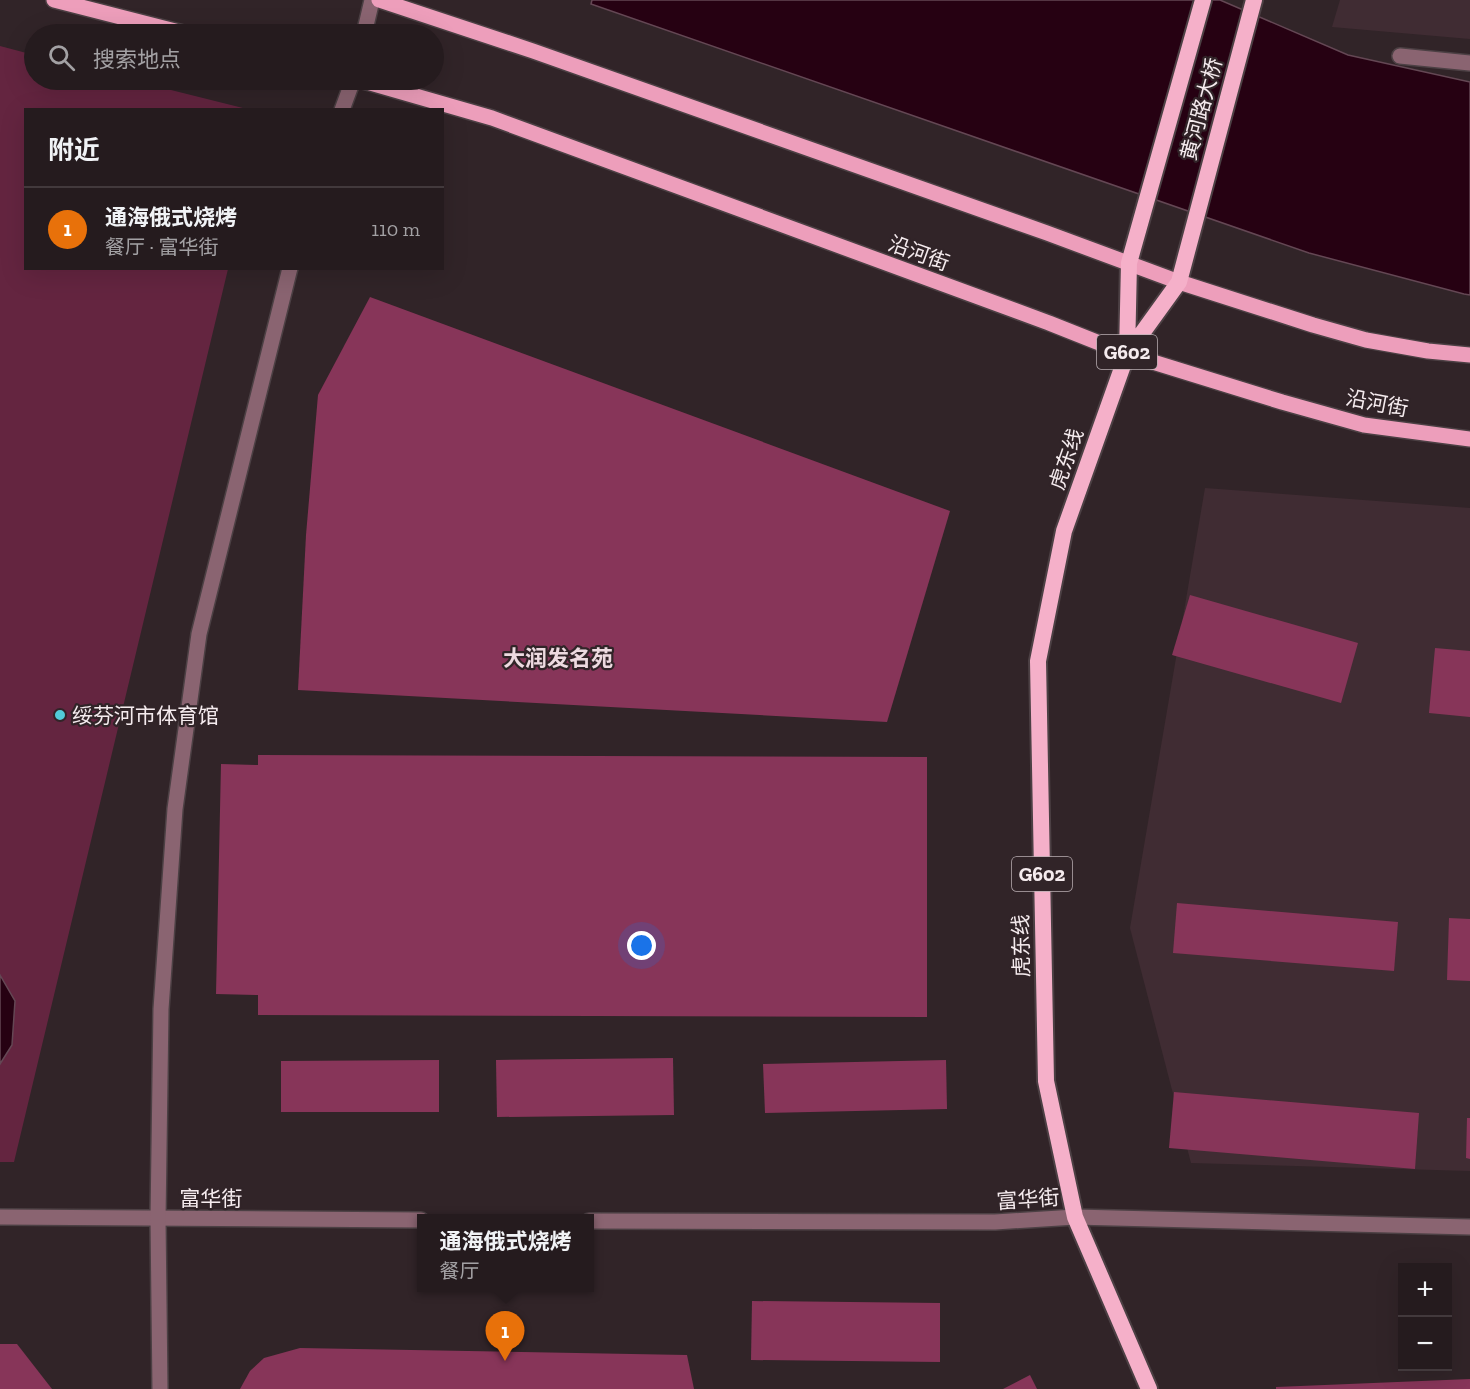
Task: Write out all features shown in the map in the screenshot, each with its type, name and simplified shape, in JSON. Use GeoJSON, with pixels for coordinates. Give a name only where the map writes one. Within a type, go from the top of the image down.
{"type":"FeatureCollection","features":[{"type":"Feature","properties":{"kind":"highway","name":"黄河路大桥"},"geometry":{"type":"LineString","coordinates":[[1129,263],[1203,0]]}},
{"type":"Feature","properties":{"kind":"highway","name":"黄河路大桥"},"geometry":{"type":"LineString","coordinates":[[1179,282],[1254,0]]}},
{"type":"Feature","properties":{"kind":"highway","name":"G602"},"geometry":{"type":"LineString","coordinates":[[1127,354],[1129,263]]}},
{"type":"Feature","properties":{"kind":"highway","name":"G602"},"geometry":{"type":"LineString","coordinates":[[1127,354],[1179,282]]}},
{"type":"Feature","properties":{"kind":"highway","name":"虎东线"},"geometry":{"type":"LineString","coordinates":[[1127,354],[1064,531],[1038,661],[1046,1081],[1075,1217],[1149,1389]]}},
{"type":"Feature","properties":{"kind":"main road"},"geometry":{"type":"LineString","coordinates":[[54,0],[148,24]]}},
{"type":"Feature","properties":{"kind":"main road"},"geometry":{"type":"LineString","coordinates":[[379,0],[544,55],[1179,282],[1366,340],[1428,351],[1470,355]]}},
{"type":"Feature","properties":{"kind":"main road","name":"沿河街"},"geometry":{"type":"LineString","coordinates":[[395,90],[492,118],[1049,323],[1127,354],[1364,425],[1470,439]]}},
{"type":"Feature","properties":{"kind":"street"},"geometry":{"type":"LineString","coordinates":[[366,24],[372,0]]}},
{"type":"Feature","properties":{"kind":"street"},"geometry":{"type":"LineString","coordinates":[[1400,56],[1470,63]]}},
{"type":"Feature","properties":{"kind":"street"},"geometry":{"type":"LineString","coordinates":[[343,108],[349,90]]}},
{"type":"Feature","properties":{"kind":"street"},"geometry":{"type":"LineString","coordinates":[[160,1389],[158,1219],[161,1009],[175,809],[199,634],[290,270]]}},
{"type":"Feature","properties":{"kind":"street","name":"富华街"},"geometry":{"type":"LineString","coordinates":[[0,1217],[417,1220]]}},
{"type":"Feature","properties":{"kind":"street","name":"富华街"},"geometry":{"type":"LineString","coordinates":[[594,1221],[995,1222],[1075,1217],[1470,1227]]}},
{"type":"Feature","properties":{"kind":"shaded area"},"geometry":{"type":"Polygon","coordinates":[[[592,0],[1220,0],[1348,55],[1470,82],[1470,295],[1309,253],[591,4],[592,0]]]}},
{"type":"Feature","properties":{"kind":"shaded area"},"geometry":{"type":"Polygon","coordinates":[[[1340,0],[1470,0],[1470,39],[1332,27],[1340,0]]]}},
{"type":"Feature","properties":{"kind":"shaded area","name":"绥芬河市体育馆"},"geometry":{"type":"Polygon","coordinates":[[[0,46],[24,52],[24,90],[171,90],[243,108],[24,108],[24,270],[228,270],[14,1162],[0,1162],[0,46]]]}},
{"type":"Feature","properties":{"kind":"shaded area"},"geometry":{"type":"Polygon","coordinates":[[[1205,488],[1470,508],[1470,1171],[1191,1163],[1130,928],[1205,488]]]}},
{"type":"Feature","properties":{"kind":"shaded area"},"geometry":{"type":"Polygon","coordinates":[[[0,975],[15,1001],[12,1045],[0,1064],[0,975]]]}},
{"type":"Feature","properties":{"kind":"building"},"geometry":{"type":"Polygon","coordinates":[[[370,297],[950,511],[887,722],[298,690],[306,535],[318,395],[370,297]]]}},
{"type":"Feature","properties":{"kind":"building"},"geometry":{"type":"Polygon","coordinates":[[[1190,595],[1358,643],[1341,703],[1172,655],[1190,595]]]}},
{"type":"Feature","properties":{"kind":"building"},"geometry":{"type":"Polygon","coordinates":[[[1435,648],[1470,651],[1470,717],[1429,713],[1435,648]]]}},
{"type":"Feature","properties":{"kind":"building"},"geometry":{"type":"Polygon","coordinates":[[[258,755],[927,757],[927,1017],[258,1015],[258,995],[216,994],[221,764],[258,765],[258,755]]]}},
{"type":"Feature","properties":{"kind":"building"},"geometry":{"type":"Polygon","coordinates":[[[1177,903],[1398,922],[1394,971],[1173,953],[1177,903]]]}},
{"type":"Feature","properties":{"kind":"building"},"geometry":{"type":"Polygon","coordinates":[[[1449,918],[1470,919],[1470,981],[1447,980],[1449,918]]]}},
{"type":"Feature","properties":{"kind":"building"},"geometry":{"type":"Polygon","coordinates":[[[673,1058],[674,1115],[497,1117],[496,1060],[673,1058]]]}},
{"type":"Feature","properties":{"kind":"building"},"geometry":{"type":"Polygon","coordinates":[[[439,1060],[439,1112],[281,1112],[281,1061],[439,1060]]]}},
{"type":"Feature","properties":{"kind":"building"},"geometry":{"type":"Polygon","coordinates":[[[946,1060],[947,1109],[765,1113],[763,1064],[946,1060]]]}},
{"type":"Feature","properties":{"kind":"building"},"geometry":{"type":"Polygon","coordinates":[[[1174,1092],[1419,1113],[1415,1169],[1169,1148],[1174,1092]]]}},
{"type":"Feature","properties":{"kind":"building"},"geometry":{"type":"Polygon","coordinates":[[[1467,1118],[1470,1118],[1470,1159],[1466,1158],[1467,1118]]]}},
{"type":"Feature","properties":{"kind":"building"},"geometry":{"type":"Polygon","coordinates":[[[752,1301],[940,1303],[940,1362],[751,1360],[752,1301]]]}},
{"type":"Feature","properties":{"kind":"building"},"geometry":{"type":"Polygon","coordinates":[[[0,1344],[17,1344],[52,1389],[0,1389],[0,1344]]]}},
{"type":"Feature","properties":{"kind":"building"},"geometry":{"type":"Polygon","coordinates":[[[300,1348],[687,1355],[694,1389],[240,1389],[250,1371],[264,1358],[300,1348]]]}},
{"type":"Feature","properties":{"kind":"building"},"geometry":{"type":"Polygon","coordinates":[[[1030,1375],[1037,1389],[1003,1389],[1030,1375]]]}},
{"type":"Feature","properties":{"kind":"building"},"geometry":{"type":"Polygon","coordinates":[[[1470,1379],[1470,1389],[1276,1389],[1276,1387],[1470,1379]]]}},
{"type":"Feature","properties":{"kind":"place","name":"绥芬河市体育馆"},"geometry":{"type":"Point","coordinates":[60,715]}},
{"type":"Feature","properties":{"kind":"place","name":"通海俄式烧烤"},"geometry":{"type":"Point","coordinates":[505,1361]}},
{"type":"Feature","properties":{"kind":"district","name":"大润发名苑"},"geometry":{"type":"Point","coordinates":[558,658]}}]}
